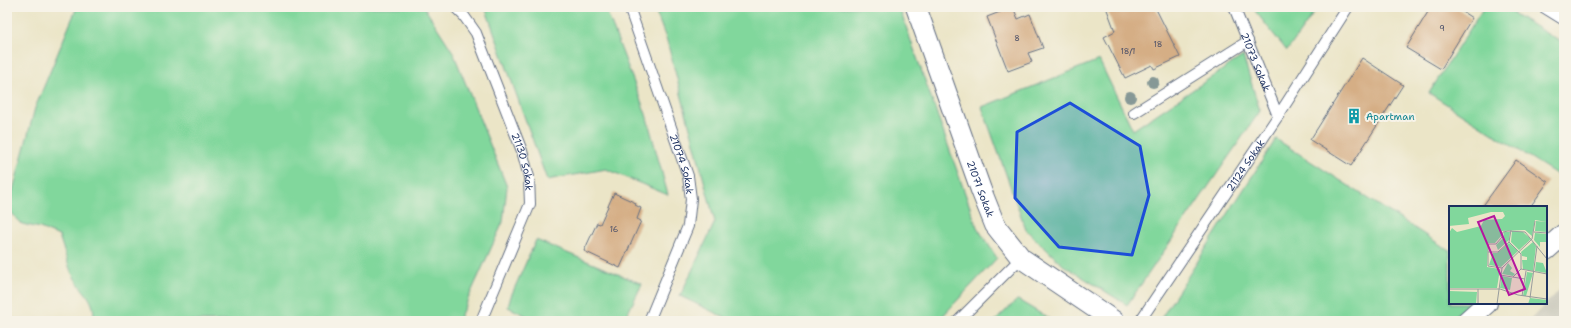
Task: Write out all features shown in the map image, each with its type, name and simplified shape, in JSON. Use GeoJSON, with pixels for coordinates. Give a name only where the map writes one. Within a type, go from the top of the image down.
{"type":"FeatureCollection","features":[{"type":"Feature","properties":{"kind":"street","name":"21071 Sokak"},"geometry":{"type":"LineString","coordinates":[[916,7],[981,190],[995,225],[1021,258],[1114,321]]}},
{"type":"Feature","properties":{"kind":"street"},"geometry":{"type":"LineString","coordinates":[[1547,249],[1564,234]]}},
{"type":"Feature","properties":{"kind":"street"},"geometry":{"type":"LineString","coordinates":[[1467,321],[1486,304]]}},
{"type":"Feature","properties":{"kind":"lane","name":"21130 Sokak"},"geometry":{"type":"LineString","coordinates":[[455,7],[464,16],[476,33],[522,151],[529,177],[530,204],[481,321]]}},
{"type":"Feature","properties":{"kind":"lane","name":"21074 Sokak"},"geometry":{"type":"LineString","coordinates":[[629,7],[688,176],[691,199],[688,226],[649,321]]}},
{"type":"Feature","properties":{"kind":"lane","name":"21073 Sokak"},"geometry":{"type":"LineString","coordinates":[[1234,7],[1278,116]]}},
{"type":"Feature","properties":{"kind":"lane","name":"21124 Sokak"},"geometry":{"type":"LineString","coordinates":[[1140,321],[1278,116],[1348,7]]}},
{"type":"Feature","properties":{"kind":"lane"},"geometry":{"type":"LineString","coordinates":[[1543,7],[1564,20]]}},
{"type":"Feature","properties":{"kind":"lane"},"geometry":{"type":"LineString","coordinates":[[1134,113],[1248,42]]}},
{"type":"Feature","properties":{"kind":"lane"},"geometry":{"type":"LineString","coordinates":[[958,321],[1021,258]]}},
{"type":"Feature","properties":{"kind":"highlighted area"},"geometry":{"type":"Polygon","coordinates":[[[1070,103],[1140,146],[1149,195],[1132,255],[1059,247],[1015,198],[1017,132],[1070,103]]]}},
{"type":"Feature","properties":{"kind":"shaded area"},"geometry":{"type":"Polygon","coordinates":[[[1564,285],[1564,321],[1529,321],[1547,304],[1564,285]]]}},
{"type":"Feature","properties":{"kind":"green space"},"geometry":{"type":"Polygon","coordinates":[[[77,7],[424,7],[453,52],[507,187],[503,222],[458,321],[94,321],[91,301],[78,283],[67,262],[59,236],[40,228],[22,224],[8,209],[35,108],[77,7]]]}},
{"type":"Feature","properties":{"kind":"green space"},"geometry":{"type":"Polygon","coordinates":[[[485,7],[605,7],[646,114],[668,195],[606,169],[547,180],[485,7]]]}},
{"type":"Feature","properties":{"kind":"green space"},"geometry":{"type":"Polygon","coordinates":[[[654,7],[899,7],[977,227],[997,258],[938,321],[732,321],[680,296],[715,222],[667,41],[654,7]]]}},
{"type":"Feature","properties":{"kind":"green space"},"geometry":{"type":"Polygon","coordinates":[[[1252,7],[1318,7],[1287,51],[1252,7]]]}},
{"type":"Feature","properties":{"kind":"green space"},"geometry":{"type":"Polygon","coordinates":[[[1484,7],[1503,7],[1564,44],[1564,179],[1429,93],[1484,7]]]}},
{"type":"Feature","properties":{"kind":"green space"},"geometry":{"type":"Polygon","coordinates":[[[1243,56],[1260,111],[1127,305],[1063,265],[1026,230],[982,107],[1099,60],[1133,130],[1243,56]]]}},
{"type":"Feature","properties":{"kind":"green space"},"geometry":{"type":"Polygon","coordinates":[[[1276,139],[1449,250],[1449,304],[1469,304],[1456,321],[1160,320],[1276,139]]]}},
{"type":"Feature","properties":{"kind":"green space"},"geometry":{"type":"Polygon","coordinates":[[[536,240],[642,284],[624,321],[537,321],[508,307],[511,296],[536,240]]]}},
{"type":"Feature","properties":{"kind":"green space"},"geometry":{"type":"Polygon","coordinates":[[[1018,300],[1053,321],[995,321],[1018,300]]]}},
{"type":"Feature","properties":{"kind":"building"},"geometry":{"type":"Polygon","coordinates":[[[1013,7],[1018,19],[1030,14],[1043,48],[1028,53],[1032,62],[1008,71],[987,17],[1013,7]]]}},
{"type":"Feature","properties":{"kind":"building"},"geometry":{"type":"Polygon","coordinates":[[[1106,7],[1155,7],[1180,57],[1154,69],[1152,65],[1125,78],[1104,37],[1115,31],[1106,7]]]}},
{"type":"Feature","properties":{"kind":"building"},"geometry":{"type":"Polygon","coordinates":[[[1431,7],[1455,7],[1472,18],[1441,69],[1406,48],[1431,7]]]}},
{"type":"Feature","properties":{"kind":"building","name":"Apartman"},"geometry":{"type":"Polygon","coordinates":[[[1362,58],[1403,85],[1351,166],[1310,140],[1362,58]]]}},
{"type":"Feature","properties":{"kind":"building"},"geometry":{"type":"Polygon","coordinates":[[[1516,160],[1548,182],[1531,206],[1483,206],[1516,160]]]}},
{"type":"Feature","properties":{"kind":"building"},"geometry":{"type":"Polygon","coordinates":[[[614,193],[636,203],[635,205],[641,208],[637,219],[641,221],[620,268],[584,251],[597,223],[600,224],[614,193]]]}},
{"type":"Feature","properties":{"kind":"place","name":"Apartman"},"geometry":{"type":"Point","coordinates":[1354,116]}}]}
